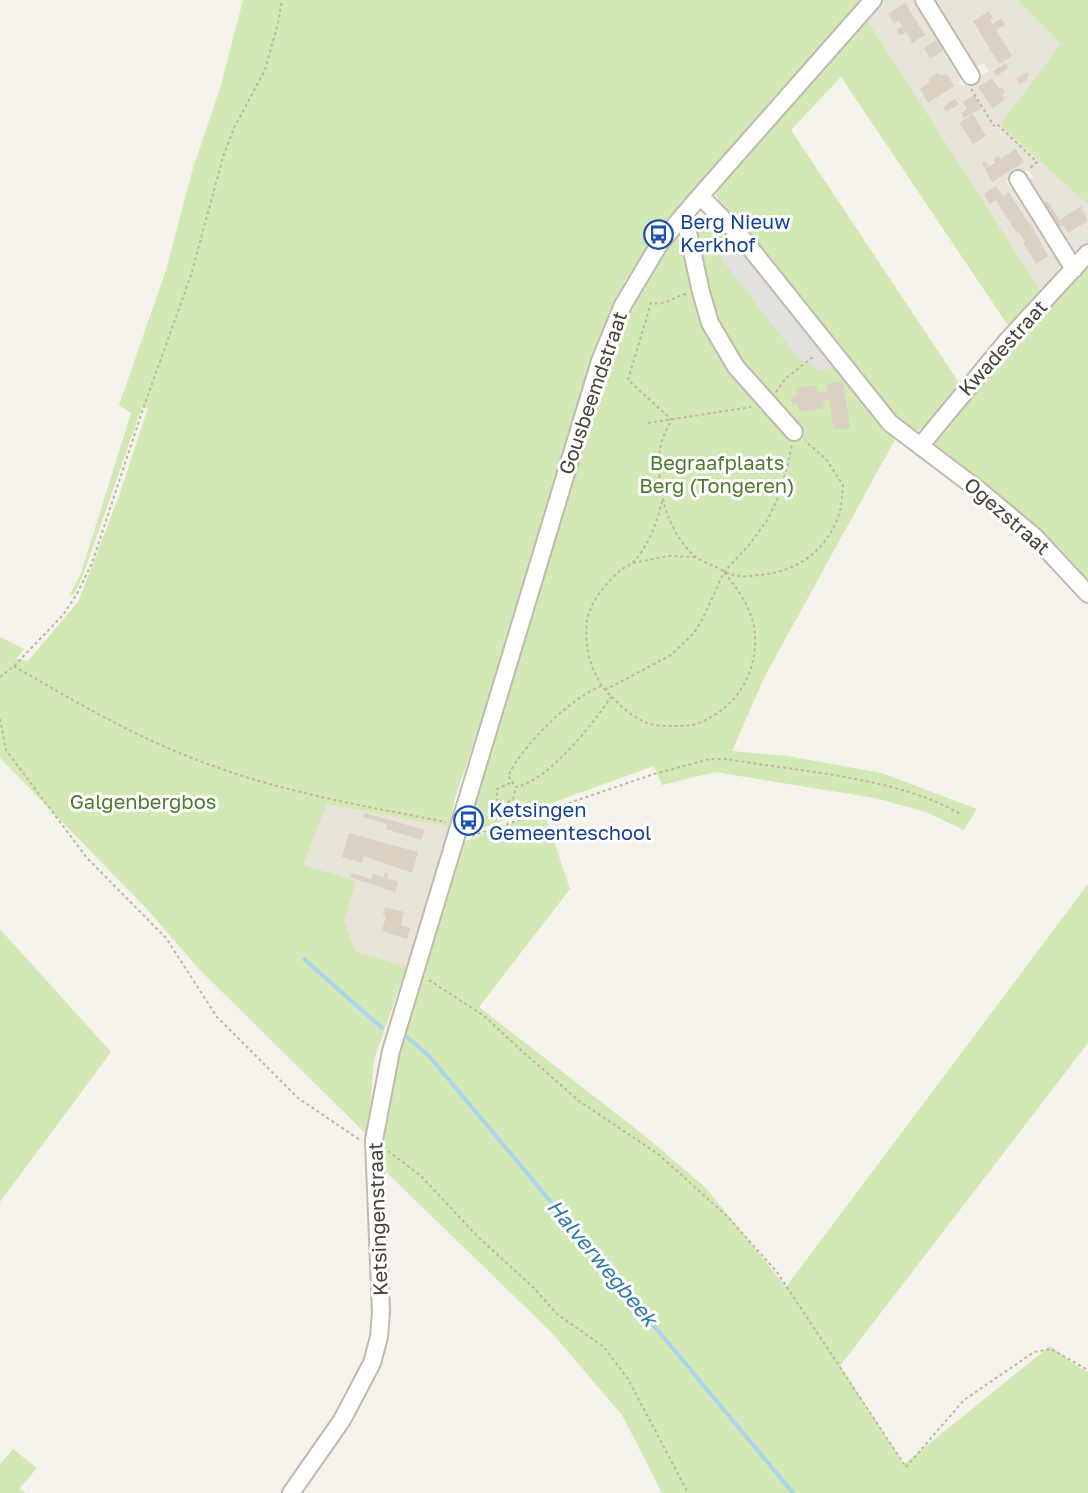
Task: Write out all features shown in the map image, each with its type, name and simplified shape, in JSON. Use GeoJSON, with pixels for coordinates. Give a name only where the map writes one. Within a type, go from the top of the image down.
{"type":"FeatureCollection","features":[{"type":"Feature","properties":{"kind":"street","name":"Gousbeemdstraat"},"geometry":{"type":"LineString","coordinates":[[459,824],[600,361],[623,305],[651,256],[684,214],[873,0]]}},
{"type":"Feature","properties":{"kind":"street"},"geometry":{"type":"LineString","coordinates":[[924,0],[970,77]]}},
{"type":"Feature","properties":{"kind":"street"},"geometry":{"type":"LineString","coordinates":[[1018,179],[1074,269]]}},
{"type":"Feature","properties":{"kind":"street","name":"Ogezstraat"},"geometry":{"type":"LineString","coordinates":[[700,196],[743,239],[890,423],[921,445],[1035,537],[1088,594]]}},
{"type":"Feature","properties":{"kind":"street"},"geometry":{"type":"LineString","coordinates":[[684,214],[710,323],[736,367],[794,432]]}},
{"type":"Feature","properties":{"kind":"street","name":"Kwadestraat"},"geometry":{"type":"LineString","coordinates":[[921,445],[1006,342],[1088,253]]}},
{"type":"Feature","properties":{"kind":"street","name":"Ketsingenstraat"},"geometry":{"type":"LineString","coordinates":[[291,1493],[342,1420],[372,1363],[379,1337],[381,1312],[374,1145],[391,1051],[459,824]]}},
{"type":"Feature","properties":{"kind":"path"},"geometry":{"type":"LineString","coordinates":[[0,676],[14,666],[63,615],[92,563],[143,409],[191,275],[223,157],[234,128],[265,70],[282,0]]}},
{"type":"Feature","properties":{"kind":"path"},"geometry":{"type":"LineString","coordinates":[[970,77],[994,126],[998,124],[1037,162],[1018,179]]}},
{"type":"Feature","properties":{"kind":"path"},"geometry":{"type":"LineString","coordinates":[[672,420],[627,380],[651,303],[661,305],[678,296],[701,292]]}},
{"type":"Feature","properties":{"kind":"path"},"geometry":{"type":"LineString","coordinates":[[648,423],[769,404],[786,378],[813,357]]}},
{"type":"Feature","properties":{"kind":"path"},"geometry":{"type":"LineString","coordinates":[[633,563],[647,543],[658,517],[662,501],[659,448],[662,435],[672,420]]}},
{"type":"Feature","properties":{"kind":"path"},"geometry":{"type":"LineString","coordinates":[[662,501],[678,538],[695,557],[724,572],[740,576],[775,574],[784,571],[812,556],[831,534],[839,516],[843,485],[826,459],[794,432]]}},
{"type":"Feature","properties":{"kind":"path"},"geometry":{"type":"LineString","coordinates":[[605,690],[656,665],[671,655],[683,644],[703,618],[724,572],[749,545],[768,519],[789,464],[794,432]]}},
{"type":"Feature","properties":{"kind":"path"},"geometry":{"type":"LineString","coordinates":[[695,557],[650,558],[622,569],[593,602],[588,618],[586,642],[592,667],[601,686],[629,713],[648,724],[694,725],[720,713],[737,696],[747,679],[754,656],[755,635],[741,592],[724,572]]}},
{"type":"Feature","properties":{"kind":"path"},"geometry":{"type":"LineString","coordinates":[[14,666],[82,706],[155,742],[218,768],[280,787],[459,824]]}},
{"type":"Feature","properties":{"kind":"path"},"geometry":{"type":"LineString","coordinates":[[516,787],[508,776],[513,766],[535,740],[579,699],[601,686]]}},
{"type":"Feature","properties":{"kind":"path"},"geometry":{"type":"LineString","coordinates":[[516,787],[533,780],[572,747],[598,716],[611,696]]}},
{"type":"Feature","properties":{"kind":"path"},"geometry":{"type":"LineString","coordinates":[[0,719],[6,750],[87,858],[166,938],[216,1017],[298,1098],[421,1176],[477,1236],[534,1287],[557,1314],[604,1347],[628,1379],[688,1493]]}},
{"type":"Feature","properties":{"kind":"path"},"geometry":{"type":"LineString","coordinates":[[453,842],[654,774],[710,759],[727,759],[872,783],[922,796],[944,804],[962,815]]}},
{"type":"Feature","properties":{"kind":"path"},"geometry":{"type":"LineString","coordinates":[[511,782],[496,789],[496,800],[508,803],[513,799],[516,787]]}},
{"type":"Feature","properties":{"kind":"path"},"geometry":{"type":"LineString","coordinates":[[414,971],[484,1016],[579,1101],[658,1154],[728,1216],[777,1272],[906,1467],[964,1400],[1034,1352],[1051,1349],[1088,1370]]}},
{"type":"Feature","properties":{"kind":"shaded area"},"geometry":{"type":"Polygon","coordinates":[[[884,0],[918,0],[963,77],[959,83],[963,86],[989,71],[984,64],[975,67],[969,62],[931,0],[1017,0],[1062,44],[1000,125],[1088,205],[1088,247],[1075,252],[1066,246],[1026,181],[1033,177],[1028,169],[1006,181],[1011,189],[1016,187],[1061,262],[1061,273],[1044,296],[867,20],[884,0]]]}},
{"type":"Feature","properties":{"kind":"shaded area"},"geometry":{"type":"Polygon","coordinates":[[[719,223],[839,366],[820,371],[799,359],[722,260],[725,234],[719,223]]]}},
{"type":"Feature","properties":{"kind":"shaded area"},"geometry":{"type":"Polygon","coordinates":[[[327,803],[449,827],[407,966],[356,952],[344,920],[303,865],[327,803]]]}},
{"type":"Feature","properties":{"kind":"green space","name":"Galgenbergbos"},"geometry":{"type":"Polygon","coordinates":[[[243,0],[864,0],[692,191],[626,279],[615,299],[588,366],[493,687],[455,798],[449,827],[327,804],[303,865],[356,881],[344,920],[356,952],[407,966],[374,1060],[368,1136],[198,968],[147,909],[0,758],[0,637],[24,649],[16,659],[28,661],[78,602],[119,496],[148,408],[142,407],[84,573],[75,593],[69,596],[81,573],[131,413],[119,405],[166,270],[193,168],[221,85],[243,0]]]}},
{"type":"Feature","properties":{"kind":"green space"},"geometry":{"type":"Polygon","coordinates":[[[1017,0],[1088,0],[1088,205],[1000,125],[1061,44],[1017,0]]]}},
{"type":"Feature","properties":{"kind":"green space"},"geometry":{"type":"Polygon","coordinates":[[[867,20],[1044,296],[1011,330],[841,77],[791,130],[960,384],[933,420],[920,430],[913,431],[896,421],[718,201],[714,189],[867,20]]]}},
{"type":"Feature","properties":{"kind":"green space","name":"Begraafplaats Berg (Tongeren)"},"geometry":{"type":"Polygon","coordinates":[[[707,222],[719,223],[725,234],[722,260],[839,366],[874,418],[897,436],[765,676],[732,751],[787,756],[882,773],[977,809],[964,830],[926,812],[875,798],[715,772],[662,785],[654,766],[463,835],[621,321],[673,235],[707,222]]]}},
{"type":"Feature","properties":{"kind":"green space"},"geometry":{"type":"Polygon","coordinates":[[[1088,262],[1088,588],[935,446],[936,437],[1001,354],[1088,262]]]}},
{"type":"Feature","properties":{"kind":"green space"},"geometry":{"type":"Polygon","coordinates":[[[544,811],[570,889],[479,1007],[645,1136],[706,1188],[786,1287],[1088,884],[1088,1043],[840,1366],[904,1464],[1050,1346],[1088,1372],[1088,1493],[662,1493],[622,1415],[552,1333],[384,1170],[385,1114],[389,1079],[463,842],[544,811]]]}},
{"type":"Feature","properties":{"kind":"green space"},"geometry":{"type":"Polygon","coordinates":[[[0,929],[111,1052],[0,1202],[0,929]]]}},
{"type":"Feature","properties":{"kind":"green space"},"geometry":{"type":"Polygon","coordinates":[[[13,1449],[37,1468],[19,1489],[26,1493],[0,1493],[0,1464],[13,1449]]]}},
{"type":"Feature","properties":{"kind":"building"},"geometry":{"type":"Polygon","coordinates":[[[905,3],[925,35],[912,43],[906,32],[898,34],[897,29],[902,26],[899,21],[894,24],[888,14],[905,3]]]}},
{"type":"Feature","properties":{"kind":"building"},"geometry":{"type":"Polygon","coordinates":[[[989,11],[993,18],[990,20],[992,24],[1001,19],[1005,25],[996,30],[1012,56],[999,64],[973,21],[989,11]]]}},
{"type":"Feature","properties":{"kind":"building"},"geometry":{"type":"Polygon","coordinates":[[[936,40],[943,51],[930,58],[924,48],[936,40]]]}},
{"type":"Feature","properties":{"kind":"building"},"geometry":{"type":"Polygon","coordinates":[[[1006,63],[1009,68],[996,76],[993,71],[1006,63]]]}},
{"type":"Feature","properties":{"kind":"building"},"geometry":{"type":"Polygon","coordinates":[[[1027,72],[1028,79],[1020,84],[1016,78],[1027,72]]]}},
{"type":"Feature","properties":{"kind":"building"},"geometry":{"type":"Polygon","coordinates":[[[938,73],[941,76],[946,73],[954,86],[928,103],[920,89],[930,82],[928,79],[938,73]]]}},
{"type":"Feature","properties":{"kind":"building"},"geometry":{"type":"Polygon","coordinates":[[[992,78],[999,89],[1002,87],[1005,92],[1002,94],[1005,100],[992,108],[978,87],[992,78]]]}},
{"type":"Feature","properties":{"kind":"building"},"geometry":{"type":"Polygon","coordinates":[[[974,95],[982,108],[964,118],[961,113],[967,109],[963,102],[974,95]]]}},
{"type":"Feature","properties":{"kind":"building"},"geometry":{"type":"Polygon","coordinates":[[[955,99],[959,104],[946,112],[943,107],[955,99]]]}},
{"type":"Feature","properties":{"kind":"building"},"geometry":{"type":"Polygon","coordinates":[[[973,114],[986,136],[973,144],[959,123],[973,114]]]}},
{"type":"Feature","properties":{"kind":"building"},"geometry":{"type":"Polygon","coordinates":[[[1016,149],[1024,162],[992,182],[982,163],[985,161],[989,166],[995,163],[993,160],[998,156],[1000,159],[1016,149]]]}},
{"type":"Feature","properties":{"kind":"building"},"geometry":{"type":"Polygon","coordinates":[[[996,186],[1003,196],[1009,192],[1030,223],[1048,256],[1036,264],[1023,243],[1025,241],[1018,231],[1016,232],[996,200],[990,204],[984,194],[996,186]]]}},
{"type":"Feature","properties":{"kind":"building"},"geometry":{"type":"Polygon","coordinates":[[[1047,201],[1060,220],[1081,206],[1088,221],[1068,233],[1063,225],[1058,228],[1042,204],[1047,201]]]}},
{"type":"Feature","properties":{"kind":"building"},"geometry":{"type":"Polygon","coordinates":[[[843,381],[850,428],[834,430],[829,399],[823,401],[824,408],[799,412],[798,404],[793,405],[791,397],[797,396],[796,388],[815,385],[818,392],[828,391],[827,384],[843,381]]]}},
{"type":"Feature","properties":{"kind":"building"},"geometry":{"type":"Polygon","coordinates":[[[365,813],[425,830],[421,840],[386,829],[387,824],[363,817],[365,813]]]}},
{"type":"Feature","properties":{"kind":"building"},"geometry":{"type":"Polygon","coordinates":[[[349,833],[418,852],[412,873],[364,856],[362,863],[342,857],[349,833]]]}},
{"type":"Feature","properties":{"kind":"building"},"geometry":{"type":"Polygon","coordinates":[[[385,872],[389,874],[387,879],[398,881],[395,892],[350,877],[352,873],[371,879],[373,874],[383,877],[385,872]]]}},
{"type":"Feature","properties":{"kind":"building"},"geometry":{"type":"Polygon","coordinates":[[[385,907],[404,912],[401,925],[410,928],[407,939],[382,931],[386,916],[383,915],[385,907]]]}},
{"type":"Feature","properties":{"kind":"waterway","name":"Halverwegbeek"},"geometry":{"type":"LineString","coordinates":[[304,959],[382,1028]]}},
{"type":"Feature","properties":{"kind":"waterway","name":"Halverwegbeek"},"geometry":{"type":"LineString","coordinates":[[407,1037],[428,1055],[793,1493]]}},
{"type":"Feature","properties":{"kind":"place","name":"Berg Nieuw Kerkhof"},"geometry":{"type":"Point","coordinates":[659,234]}},
{"type":"Feature","properties":{"kind":"place","name":"Ketsingen Gemeenteschool"},"geometry":{"type":"Point","coordinates":[468,821]}}]}
